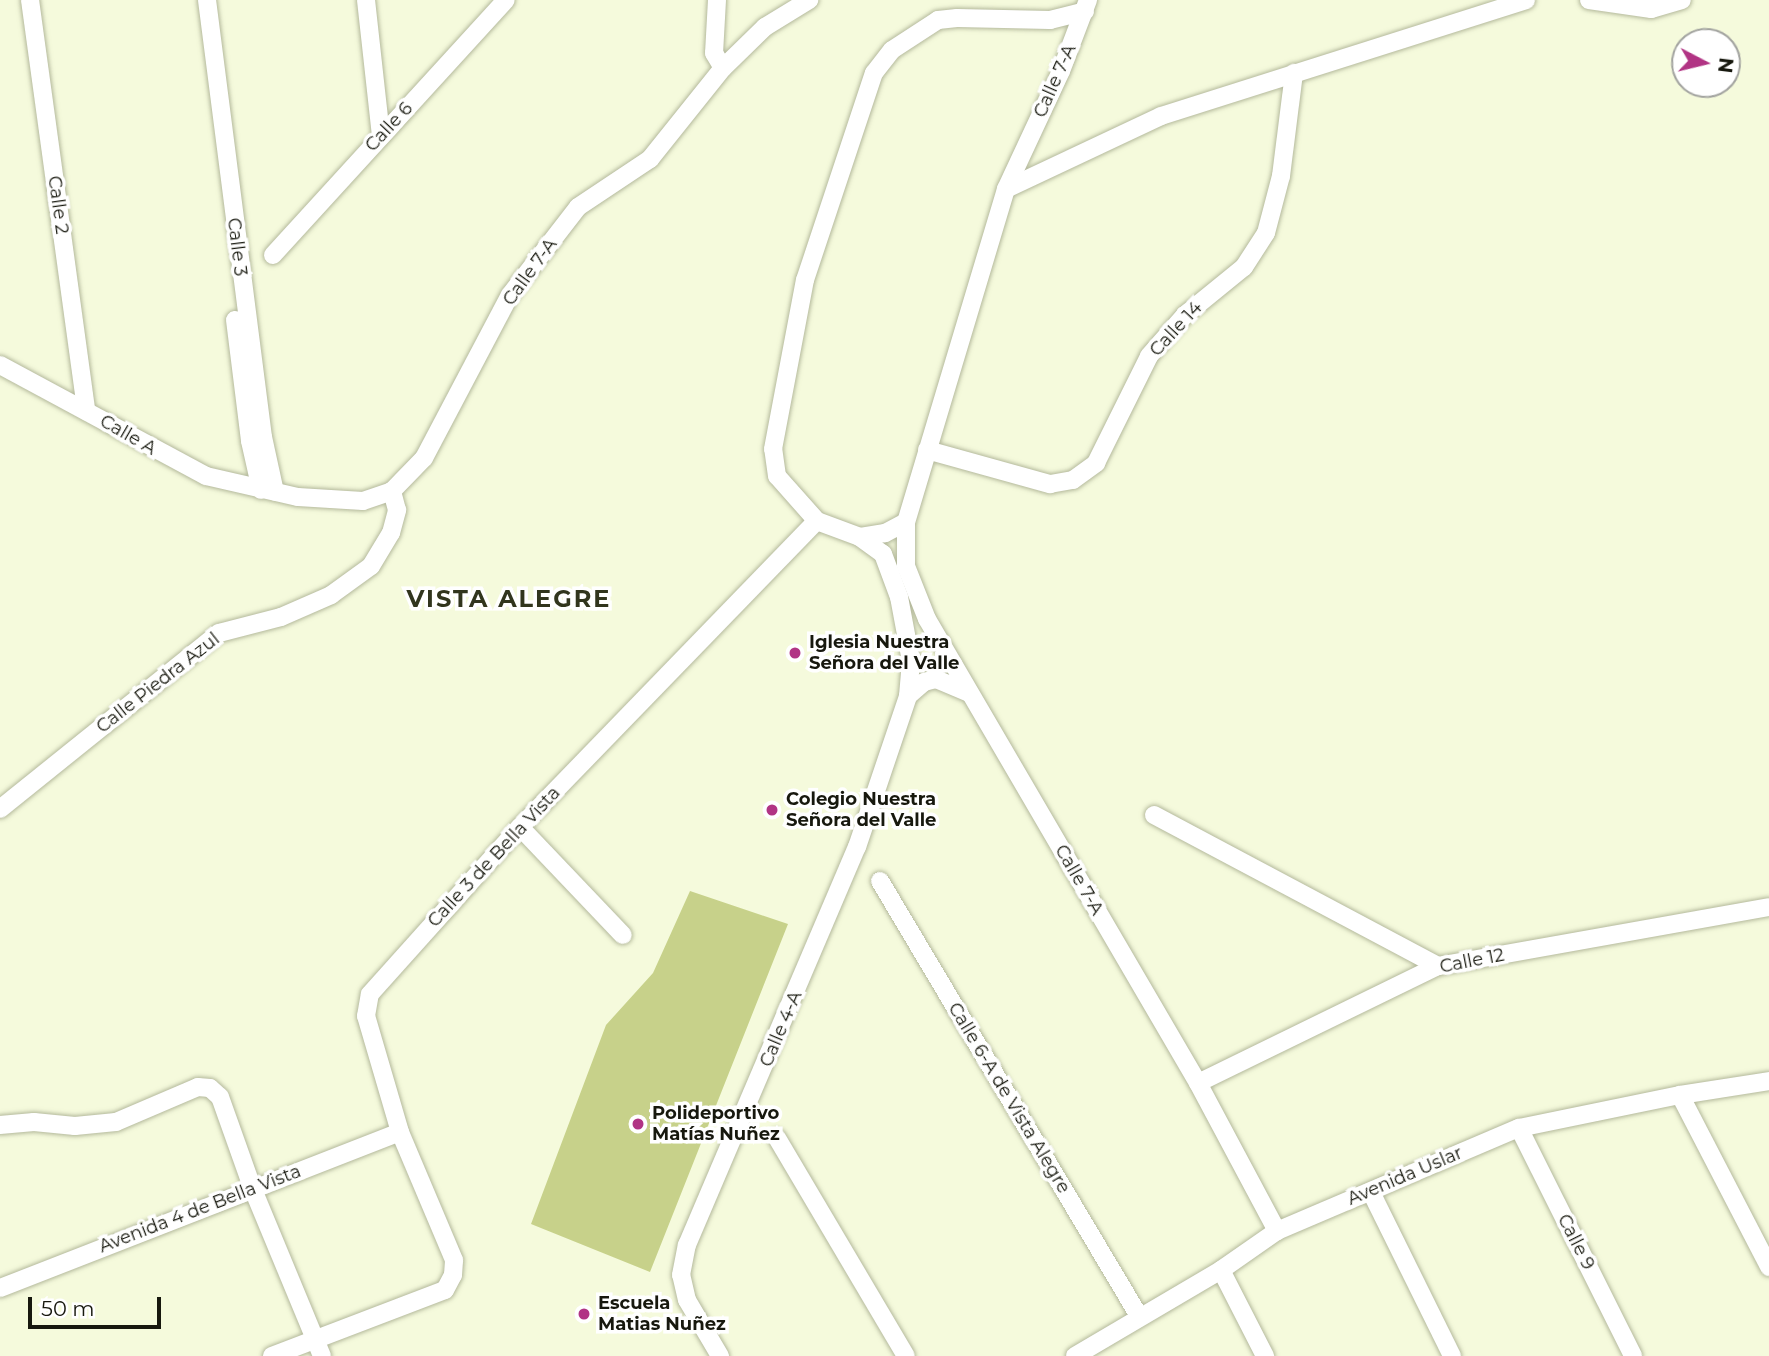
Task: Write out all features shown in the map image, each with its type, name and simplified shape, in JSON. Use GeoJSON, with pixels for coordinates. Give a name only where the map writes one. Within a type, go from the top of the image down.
{"type":"FeatureCollection","features":[{"type":"Feature","properties":{"kind":"street","name":"Calle 2"},"geometry":{"type":"LineString","coordinates":[[30,0],[86,411]]}},
{"type":"Feature","properties":{"kind":"street","name":"Calle 3"},"geometry":{"type":"LineString","coordinates":[[196,0],[231,243]]}},
{"type":"Feature","properties":{"kind":"street","name":"Calle 3"},"geometry":{"type":"LineString","coordinates":[[207,0],[250,441],[268,491]]}},
{"type":"Feature","properties":{"kind":"street"},"geometry":{"type":"LineString","coordinates":[[366,0],[381,135]]}},
{"type":"Feature","properties":{"kind":"street","name":"Calle 6"},"geometry":{"type":"LineString","coordinates":[[273,256],[506,0]]}},
{"type":"Feature","properties":{"kind":"street"},"geometry":{"type":"LineString","coordinates":[[718,0],[714,53],[723,68]]}},
{"type":"Feature","properties":{"kind":"street","name":"Calle 7-A"},"geometry":{"type":"LineString","coordinates":[[268,491],[298,497],[363,501],[392,491],[424,458],[510,295],[578,207],[650,159],[723,68],[765,27],[809,0]]}},
{"type":"Feature","properties":{"kind":"street"},"geometry":{"type":"LineString","coordinates":[[1006,190],[1161,116],[1526,0]]}},
{"type":"Feature","properties":{"kind":"street"},"geometry":{"type":"LineString","coordinates":[[1589,0],[1651,9],[1682,0]]}},
{"type":"Feature","properties":{"kind":"street"},"geometry":{"type":"LineString","coordinates":[[908,696],[911,661],[899,597],[883,554],[860,537],[817,520],[777,476],[773,449],[805,280],[874,73],[892,50],[938,20],[1050,20],[1086,5]]}},
{"type":"Feature","properties":{"kind":"street","name":"Calle 7-A"},"geometry":{"type":"LineString","coordinates":[[1086,5],[1061,71],[1006,190],[906,522],[906,566],[927,619],[1198,1083],[1277,1231]]}},
{"type":"Feature","properties":{"kind":"street","name":"Calle 14"},"geometry":{"type":"LineString","coordinates":[[927,450],[1051,484],[1073,480],[1096,463],[1149,356],[1185,315],[1244,268],[1266,233],[1281,176],[1294,73]]}},
{"type":"Feature","properties":{"kind":"street","name":"Calle A"},"geometry":{"type":"LineString","coordinates":[[0,365],[185,466],[206,475],[268,491]]}},
{"type":"Feature","properties":{"kind":"street","name":"Calle Piedra Azul"},"geometry":{"type":"LineString","coordinates":[[0,808],[219,633],[281,617],[331,595],[371,566],[391,533],[397,510],[392,491]]}},
{"type":"Feature","properties":{"kind":"street","name":"Calle 3 de Bella Vista"},"geometry":{"type":"LineString","coordinates":[[319,1348],[445,1290],[453,1275],[454,1259],[400,1132],[366,1016],[370,993],[520,827],[817,520]]}},
{"type":"Feature","properties":{"kind":"street"},"geometry":{"type":"LineString","coordinates":[[860,537],[885,533],[906,522]]}},
{"type":"Feature","properties":{"kind":"street"},"geometry":{"type":"LineString","coordinates":[[908,696],[924,682],[936,679],[950,682],[970,693]]}},
{"type":"Feature","properties":{"kind":"street","name":"Calle 4-A"},"geometry":{"type":"LineString","coordinates":[[720,1356],[687,1300],[681,1275],[687,1245],[857,847],[908,696]]}},
{"type":"Feature","properties":{"kind":"street"},"geometry":{"type":"LineString","coordinates":[[1154,815],[1438,966]]}},
{"type":"Feature","properties":{"kind":"street"},"geometry":{"type":"LineString","coordinates":[[520,827],[623,935]]}},
{"type":"Feature","properties":{"kind":"street","name":"Calle 6-A de Vista Alegre"},"geometry":{"type":"LineString","coordinates":[[880,881],[1139,1316]]}},
{"type":"Feature","properties":{"kind":"street","name":"Calle 12"},"geometry":{"type":"LineString","coordinates":[[1198,1083],[1438,966],[1769,907]]}},
{"type":"Feature","properties":{"kind":"street","name":"Avenida Uslar"},"geometry":{"type":"LineString","coordinates":[[1075,1356],[1221,1270],[1277,1231],[1519,1128],[1680,1095],[1769,1081]]}},
{"type":"Feature","properties":{"kind":"street"},"geometry":{"type":"LineString","coordinates":[[0,1125],[34,1122],[75,1126],[116,1122],[198,1087],[211,1088],[220,1097],[252,1187],[319,1348],[272,1356]]}},
{"type":"Feature","properties":{"kind":"street"},"geometry":{"type":"LineString","coordinates":[[1680,1095],[1769,1267]]}},
{"type":"Feature","properties":{"kind":"street","name":"Calle 9"},"geometry":{"type":"LineString","coordinates":[[1519,1128],[1633,1356]]}},
{"type":"Feature","properties":{"kind":"street","name":"Avenida 4 de Bella Vista"},"geometry":{"type":"LineString","coordinates":[[0,1288],[252,1187],[400,1132]]}},
{"type":"Feature","properties":{"kind":"street"},"geometry":{"type":"LineString","coordinates":[[777,1138],[906,1356]]}},
{"type":"Feature","properties":{"kind":"street"},"geometry":{"type":"LineString","coordinates":[[1371,1192],[1452,1356]]}},
{"type":"Feature","properties":{"kind":"street"},"geometry":{"type":"LineString","coordinates":[[1221,1270],[1265,1356]]}},
{"type":"Feature","properties":{"kind":"green space","name":"Polideportivo Matías Nuñez"},"geometry":{"type":"Polygon","coordinates":[[[690,891],[788,924],[650,1272],[531,1224],[606,1025],[653,973],[690,891]]]}},
{"type":"Feature","properties":{"kind":"place","name":"Iglesia Nuestra Señora del Valle"},"geometry":{"type":"Point","coordinates":[795,653]}},
{"type":"Feature","properties":{"kind":"place","name":"Colegio Nuestra Señora del Valle"},"geometry":{"type":"Point","coordinates":[772,810]}},
{"type":"Feature","properties":{"kind":"place","name":"Polideportivo Matías Nuñez"},"geometry":{"type":"Point","coordinates":[638,1124]}},
{"type":"Feature","properties":{"kind":"place","name":"Escuela Matias Nuñez"},"geometry":{"type":"Point","coordinates":[584,1314]}},
{"type":"Feature","properties":{"kind":"district","name":"VISTA ALEGRE"},"geometry":{"type":"Point","coordinates":[509,599]}}]}
